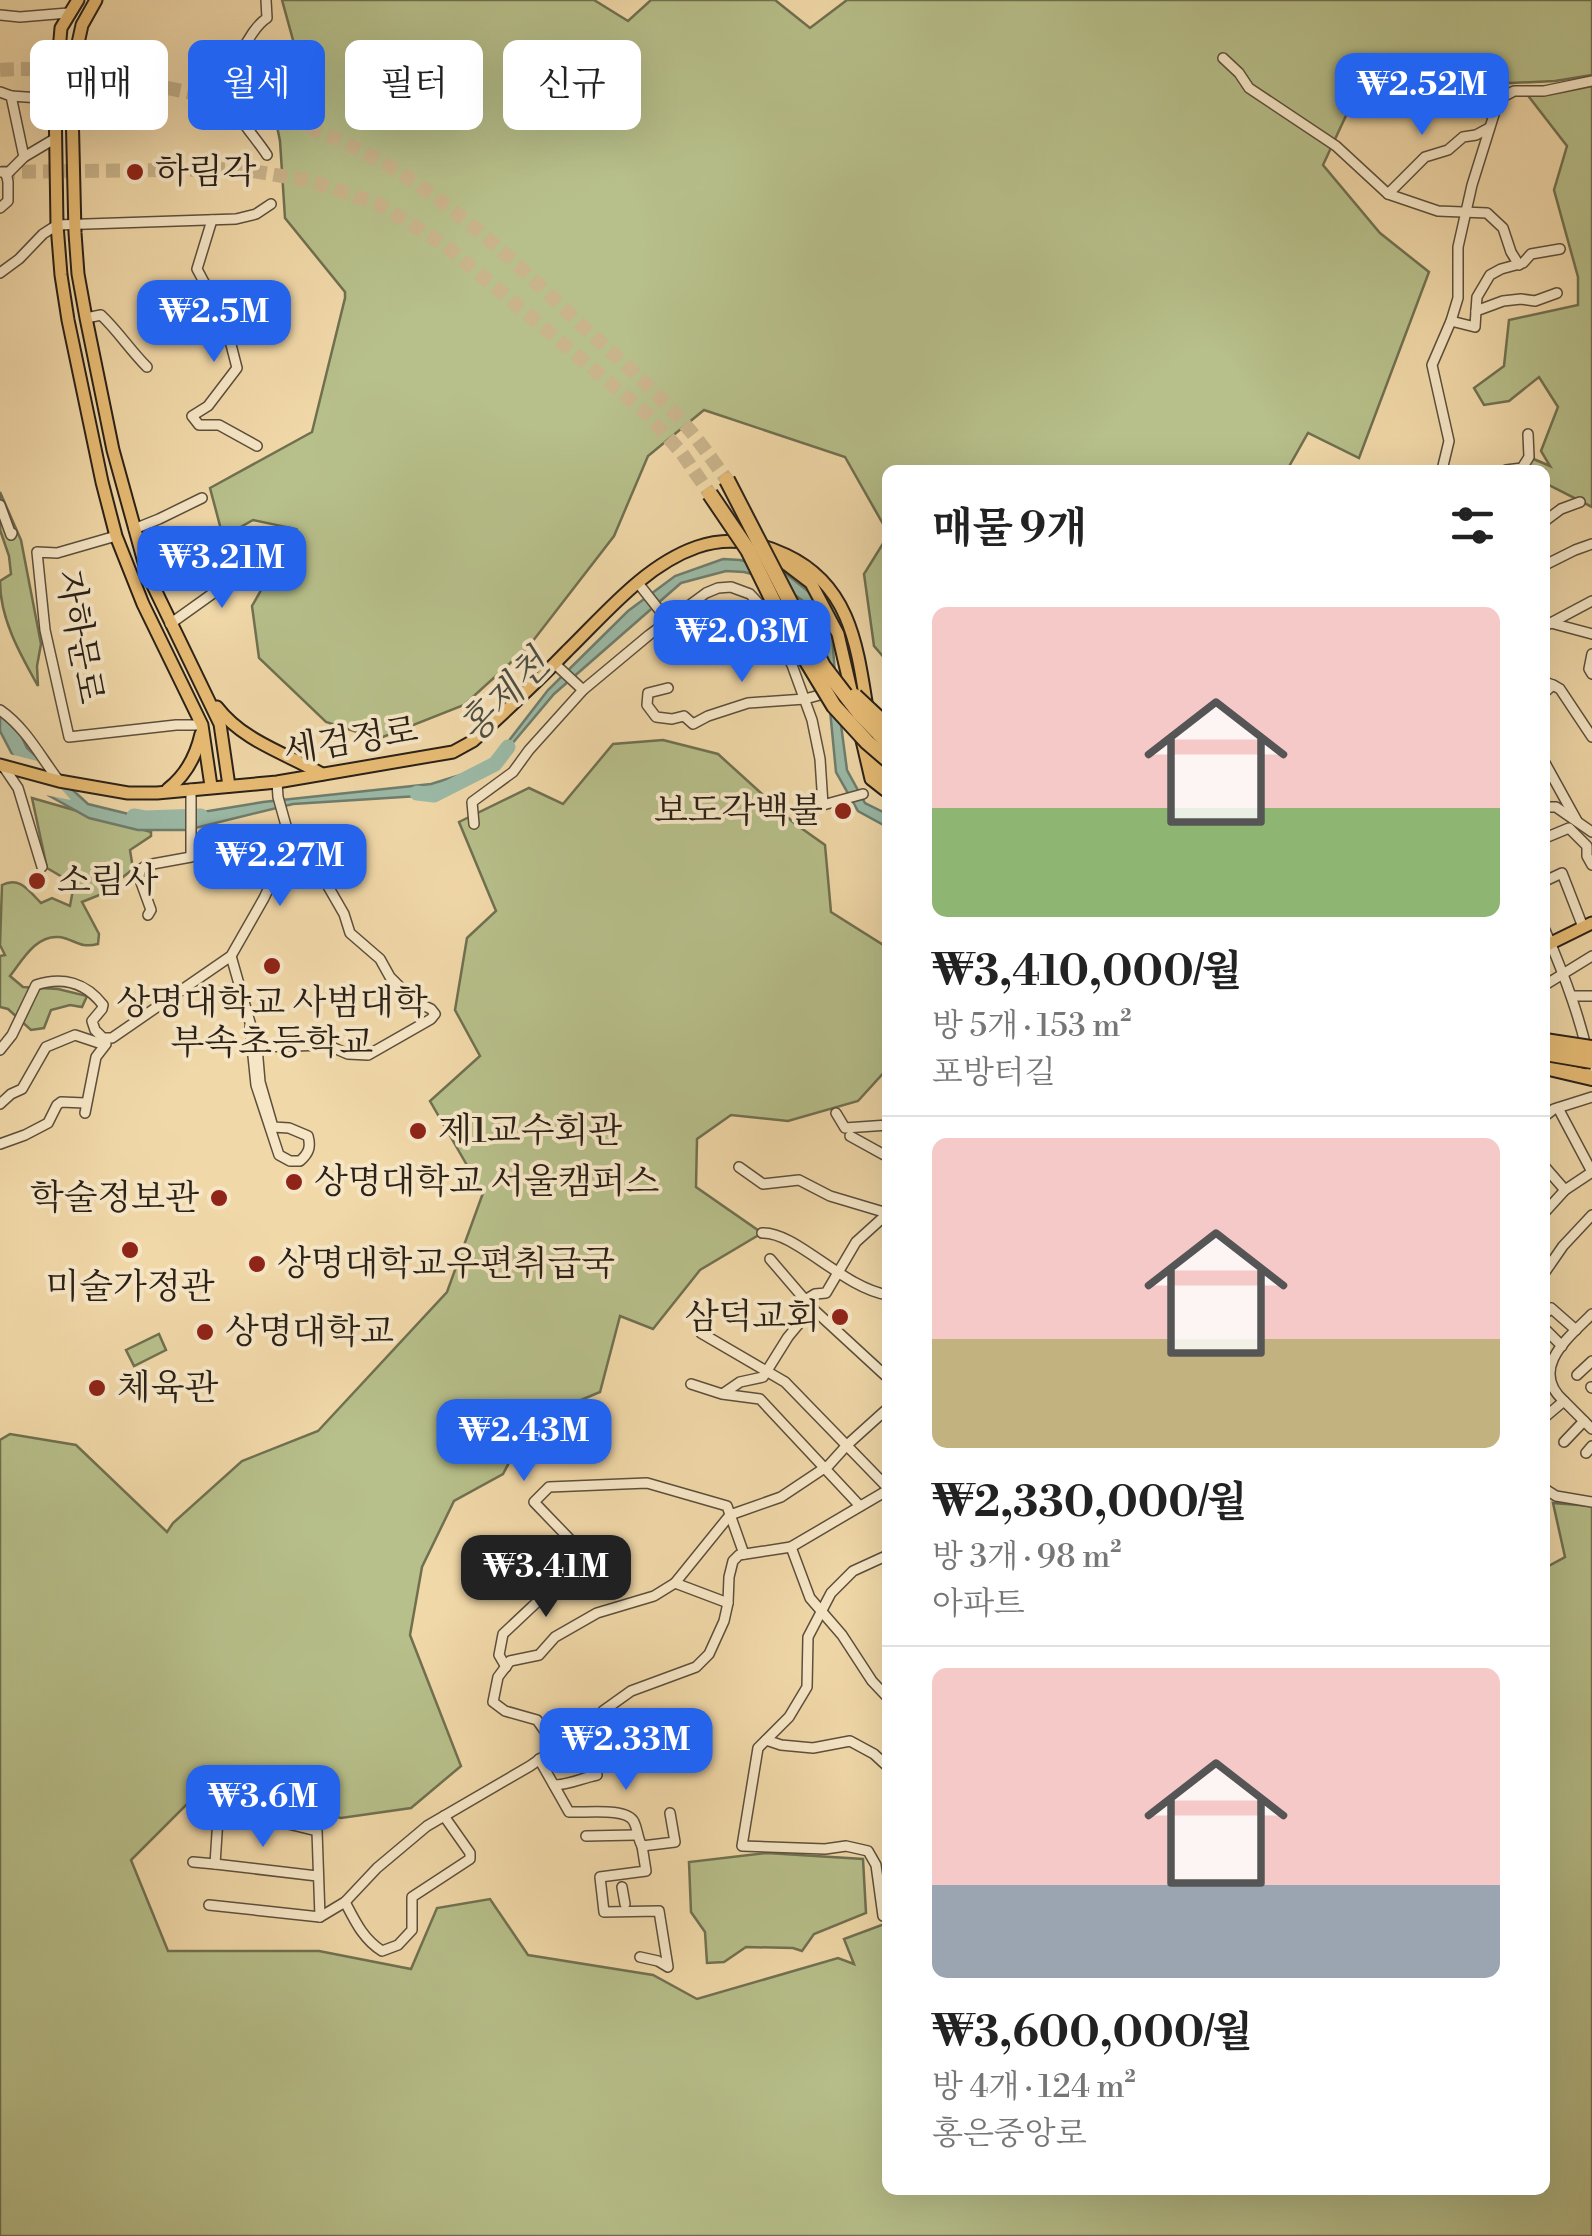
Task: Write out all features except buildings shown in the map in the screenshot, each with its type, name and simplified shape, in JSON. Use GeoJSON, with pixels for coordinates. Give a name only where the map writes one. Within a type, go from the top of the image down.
{"type":"FeatureCollection","features":[{"type":"Feature","properties":{"kind":"highway"},"geometry":{"type":"LineString","coordinates":[[726,480],[824,666],[882,737]]}},
{"type":"Feature","properties":{"kind":"highway"},"geometry":{"type":"LineString","coordinates":[[710,494],[748,550],[785,624],[834,706],[882,755]]}},
{"type":"Feature","properties":{"kind":"highway"},"geometry":{"type":"LineString","coordinates":[[824,666],[882,721]]}},
{"type":"Feature","properties":{"kind":"highway"},"geometry":{"type":"LineString","coordinates":[[1550,1042],[1589,1050]]}},
{"type":"Feature","properties":{"kind":"highway"},"geometry":{"type":"LineString","coordinates":[[1550,1052],[1589,1050]]}},
{"type":"Feature","properties":{"kind":"highway"},"geometry":{"type":"LineString","coordinates":[[1550,1068],[1592,1077]]}},
{"type":"Feature","properties":{"kind":"main road","name":"자하문로"},"geometry":{"type":"LineString","coordinates":[[59,40],[68,14],[78,0]]}},
{"type":"Feature","properties":{"kind":"main road"},"geometry":{"type":"LineString","coordinates":[[96,0],[82,25],[72,108],[78,274],[113,450],[146,573],[220,724],[229,786]]}},
{"type":"Feature","properties":{"kind":"main road","name":"자하문로"},"geometry":{"type":"LineString","coordinates":[[56,130],[61,275],[102,482],[116,536],[142,604],[202,725],[211,786]]}},
{"type":"Feature","properties":{"kind":"main road","name":"세검정로"},"geometry":{"type":"LineString","coordinates":[[5,766],[128,793],[277,782],[444,754],[464,747],[485,730],[678,555],[694,548],[746,540],[795,559],[832,590],[842,607],[849,622],[882,781]]}},
{"type":"Feature","properties":{"kind":"main road"},"geometry":{"type":"LineString","coordinates":[[762,545],[810,583],[838,634],[871,779],[882,785]]}},
{"type":"Feature","properties":{"kind":"main road"},"geometry":{"type":"LineString","coordinates":[[202,688],[242,732],[322,774]]}},
{"type":"Feature","properties":{"kind":"main road"},"geometry":{"type":"LineString","coordinates":[[164,792],[189,767],[202,725]]}},
{"type":"Feature","properties":{"kind":"main road"},"geometry":{"type":"LineString","coordinates":[[277,782],[283,768],[280,752]]}},
{"type":"Feature","properties":{"kind":"main road"},"geometry":{"type":"LineString","coordinates":[[1550,943],[1588,925]]}},
{"type":"Feature","properties":{"kind":"street"},"geometry":{"type":"LineString","coordinates":[[266,0],[266,18],[256,24],[230,87],[231,103],[267,155]]}},
{"type":"Feature","properties":{"kind":"street"},"geometry":{"type":"LineString","coordinates":[[0,15],[68,14]]}},
{"type":"Feature","properties":{"kind":"street"},"geometry":{"type":"LineString","coordinates":[[1224,58],[1249,88],[1336,146],[1388,194],[1438,211],[1484,212],[1497,221],[1519,264]]}},
{"type":"Feature","properties":{"kind":"street"},"geometry":{"type":"LineString","coordinates":[[1443,465],[1449,441],[1432,365],[1458,298],[1458,247],[1497,105],[1514,91],[1544,91],[1592,81]]}},
{"type":"Feature","properties":{"kind":"street"},"geometry":{"type":"LineString","coordinates":[[24,157],[5,94],[30,97]]}},
{"type":"Feature","properties":{"kind":"street"},"geometry":{"type":"LineString","coordinates":[[1388,194],[1425,157],[1448,150],[1463,137],[1489,128]]}},
{"type":"Feature","properties":{"kind":"street"},"geometry":{"type":"LineString","coordinates":[[0,208],[8,200],[3,173],[56,138]]}},
{"type":"Feature","properties":{"kind":"street"},"geometry":{"type":"LineString","coordinates":[[0,273],[42,234],[58,225],[236,219],[256,214],[271,204]]}},
{"type":"Feature","properties":{"kind":"street"},"geometry":{"type":"LineString","coordinates":[[212,220],[197,269],[208,301],[227,328],[237,368],[208,406],[192,416],[199,425],[219,425],[258,446]]}},
{"type":"Feature","properties":{"kind":"street"},"geometry":{"type":"LineString","coordinates":[[1451,321],[1475,327],[1477,297],[1490,274],[1519,264],[1531,254],[1560,248]]}},
{"type":"Feature","properties":{"kind":"street"},"geometry":{"type":"LineString","coordinates":[[1476,311],[1503,301],[1535,301],[1557,293]]}},
{"type":"Feature","properties":{"kind":"street"},"geometry":{"type":"LineString","coordinates":[[86,318],[101,315],[147,367]]}},
{"type":"Feature","properties":{"kind":"street"},"geometry":{"type":"LineString","coordinates":[[1524,465],[1529,458],[1528,434]]}},
{"type":"Feature","properties":{"kind":"street"},"geometry":{"type":"LineString","coordinates":[[134,529],[202,498]]}},
{"type":"Feature","properties":{"kind":"street"},"geometry":{"type":"LineString","coordinates":[[1550,517],[1580,502]]}},
{"type":"Feature","properties":{"kind":"street"},"geometry":{"type":"LineString","coordinates":[[0,504],[12,533]]}},
{"type":"Feature","properties":{"kind":"street","name":"자하문로"},"geometry":{"type":"LineString","coordinates":[[116,536],[57,553],[37,552],[44,630],[69,737],[202,725]]}},
{"type":"Feature","properties":{"kind":"street"},"geometry":{"type":"LineString","coordinates":[[1550,562],[1592,544]]}},
{"type":"Feature","properties":{"kind":"street"},"geometry":{"type":"LineString","coordinates":[[170,624],[226,584],[229,568]]}},
{"type":"Feature","properties":{"kind":"street"},"geometry":{"type":"LineString","coordinates":[[640,586],[666,618]]}},
{"type":"Feature","properties":{"kind":"street"},"geometry":{"type":"LineString","coordinates":[[474,824],[472,802],[513,772],[580,688],[666,618],[718,588],[731,587],[750,594],[762,607],[809,698],[820,759],[822,805],[863,794]]}},
{"type":"Feature","properties":{"kind":"street"},"geometry":{"type":"LineString","coordinates":[[1550,623],[1592,601]]}},
{"type":"Feature","properties":{"kind":"street"},"geometry":{"type":"LineString","coordinates":[[1550,624],[1592,634]]}},
{"type":"Feature","properties":{"kind":"street"},"geometry":{"type":"LineString","coordinates":[[1592,654],[1592,674]]}},
{"type":"Feature","properties":{"kind":"street"},"geometry":{"type":"LineString","coordinates":[[557,666],[580,688]]}},
{"type":"Feature","properties":{"kind":"street"},"geometry":{"type":"LineString","coordinates":[[668,688],[648,693],[647,705],[656,717],[684,716],[693,724],[748,703],[809,698],[849,686]]}},
{"type":"Feature","properties":{"kind":"street"},"geometry":{"type":"LineString","coordinates":[[1550,686],[1560,689],[1592,737]]}},
{"type":"Feature","properties":{"kind":"street"},"geometry":{"type":"LineString","coordinates":[[0,710],[24,730],[56,780]]}},
{"type":"Feature","properties":{"kind":"street","name":"세검정로"},"geometry":{"type":"LineString","coordinates":[[5,766],[18,788],[42,867]]}},
{"type":"Feature","properties":{"kind":"street"},"geometry":{"type":"LineString","coordinates":[[1550,771],[1577,821]]}},
{"type":"Feature","properties":{"kind":"street"},"geometry":{"type":"LineString","coordinates":[[0,1144],[26,1136],[48,1123],[61,1102],[85,1108],[96,1057],[109,1042],[231,956],[284,858],[287,829],[277,782]]}},
{"type":"Feature","properties":{"kind":"street"},"geometry":{"type":"LineString","coordinates":[[148,915],[151,910],[140,870],[191,857],[191,789]]}},
{"type":"Feature","properties":{"kind":"street"},"geometry":{"type":"LineString","coordinates":[[1550,807],[1556,807],[1592,832]]}},
{"type":"Feature","properties":{"kind":"street"},"geometry":{"type":"LineString","coordinates":[[1550,836],[1569,828],[1587,846],[1592,865]]}},
{"type":"Feature","properties":{"kind":"street"},"geometry":{"type":"LineString","coordinates":[[257,1046],[326,1045],[348,1054],[368,1056],[435,1014],[390,978],[380,959],[350,933],[335,897],[306,848],[287,843]]}},
{"type":"Feature","properties":{"kind":"street"},"geometry":{"type":"LineString","coordinates":[[1550,879],[1562,873],[1588,925]]}},
{"type":"Feature","properties":{"kind":"street"},"geometry":{"type":"LineString","coordinates":[[1550,948],[1573,996],[1589,1050],[1592,1077]]}},
{"type":"Feature","properties":{"kind":"street"},"geometry":{"type":"LineString","coordinates":[[231,956],[257,1046],[260,1082],[273,1127],[301,1131],[308,1136],[308,1154],[300,1161],[279,1155],[256,1085],[250,1026]]}},
{"type":"Feature","properties":{"kind":"street"},"geometry":{"type":"LineString","coordinates":[[1550,982],[1592,956]]}},
{"type":"Feature","properties":{"kind":"street"},"geometry":{"type":"LineString","coordinates":[[0,1050],[12,1035],[36,985],[42,982],[74,982],[95,994],[103,1004],[92,1021],[95,1030],[109,1042]]}},
{"type":"Feature","properties":{"kind":"street"},"geometry":{"type":"LineString","coordinates":[[1573,996],[1592,996]]}},
{"type":"Feature","properties":{"kind":"street"},"geometry":{"type":"LineString","coordinates":[[0,1104],[22,1089],[46,1047],[75,1035],[109,1042]]}},
{"type":"Feature","properties":{"kind":"street"},"geometry":{"type":"LineString","coordinates":[[1550,1049],[1567,1037],[1589,1050]]}},
{"type":"Feature","properties":{"kind":"street"},"geometry":{"type":"LineString","coordinates":[[1550,1113],[1592,1097]]}},
{"type":"Feature","properties":{"kind":"street"},"geometry":{"type":"LineString","coordinates":[[1550,1206],[1565,1190],[1592,1172],[1558,1108]]}},
{"type":"Feature","properties":{"kind":"street"},"geometry":{"type":"LineString","coordinates":[[836,1113],[845,1128],[882,1126]]}},
{"type":"Feature","properties":{"kind":"street"},"geometry":{"type":"LineString","coordinates":[[850,1136],[882,1154]]}},
{"type":"Feature","properties":{"kind":"street"},"geometry":{"type":"LineString","coordinates":[[738,1167],[763,1184],[799,1180],[830,1196],[882,1211]]}},
{"type":"Feature","properties":{"kind":"street"},"geometry":{"type":"LineString","coordinates":[[1550,1173],[1565,1190]]}},
{"type":"Feature","properties":{"kind":"street"},"geometry":{"type":"LineString","coordinates":[[1550,1265],[1592,1215]]}},
{"type":"Feature","properties":{"kind":"street"},"geometry":{"type":"LineString","coordinates":[[722,1394],[768,1371],[814,1294],[826,1293],[859,1238],[882,1218]]}},
{"type":"Feature","properties":{"kind":"street"},"geometry":{"type":"LineString","coordinates":[[762,1233],[772,1232],[790,1241],[836,1273],[869,1292],[882,1295]]}},
{"type":"Feature","properties":{"kind":"street"},"geometry":{"type":"LineString","coordinates":[[770,1259],[808,1304],[882,1372]]}},
{"type":"Feature","properties":{"kind":"street"},"geometry":{"type":"LineString","coordinates":[[1550,1309],[1576,1330]]}},
{"type":"Feature","properties":{"kind":"street"},"geometry":{"type":"LineString","coordinates":[[1550,1355],[1592,1314]]}},
{"type":"Feature","properties":{"kind":"street"},"geometry":{"type":"LineString","coordinates":[[701,1333],[784,1382],[882,1483]]}},
{"type":"Feature","properties":{"kind":"street"},"geometry":{"type":"LineString","coordinates":[[1550,1334],[1562,1346]]}},
{"type":"Feature","properties":{"kind":"street"},"geometry":{"type":"LineString","coordinates":[[1578,1375],[1592,1361]]}},
{"type":"Feature","properties":{"kind":"street"},"geometry":{"type":"LineString","coordinates":[[1550,1369],[1552,1386],[1588,1425],[1564,1442]]}},
{"type":"Feature","properties":{"kind":"street"},"geometry":{"type":"LineString","coordinates":[[692,1384],[722,1394],[760,1399],[860,1506]]}},
{"type":"Feature","properties":{"kind":"street"},"geometry":{"type":"LineString","coordinates":[[1550,1413],[1564,1401]]}},
{"type":"Feature","properties":{"kind":"street"},"geometry":{"type":"LineString","coordinates":[[556,1747],[537,1720],[505,1711],[493,1702],[498,1678],[510,1661],[539,1654],[556,1637],[597,1614],[654,1596],[675,1583],[730,1514],[781,1497],[826,1467],[882,1413]]}},
{"type":"Feature","properties":{"kind":"street"},"geometry":{"type":"LineString","coordinates":[[506,1667],[499,1655],[503,1634],[586,1556],[534,1502],[549,1487],[648,1483],[728,1506],[744,1554]]}},
{"type":"Feature","properties":{"kind":"street"},"geometry":{"type":"LineString","coordinates":[[1550,1492],[1592,1502]]}},
{"type":"Feature","properties":{"kind":"street"},"geometry":{"type":"LineString","coordinates":[[209,1905],[320,1917],[345,1902],[398,1849],[444,1816],[539,1759],[631,1690],[696,1668],[709,1654],[724,1621],[733,1561],[744,1554],[791,1546],[882,1493]]}},
{"type":"Feature","properties":{"kind":"street"},"geometry":{"type":"LineString","coordinates":[[791,1546],[810,1598],[882,1692]]}},
{"type":"Feature","properties":{"kind":"street"},"geometry":{"type":"LineString","coordinates":[[882,1558],[853,1572],[830,1592],[821,1610],[808,1637],[807,1687],[789,1717],[758,1748],[742,1846],[846,1846],[868,1851],[876,1865],[882,1909]]}},
{"type":"Feature","properties":{"kind":"street"},"geometry":{"type":"LineString","coordinates":[[675,1583],[728,1602]]}},
{"type":"Feature","properties":{"kind":"street"},"geometry":{"type":"LineString","coordinates":[[766,1740],[812,1748],[850,1741],[882,1761]]}},
{"type":"Feature","properties":{"kind":"street"},"geometry":{"type":"LineString","coordinates":[[539,1759],[568,1812],[624,1812],[633,1818],[646,1871],[600,1877],[604,1912],[659,1911],[668,1967],[658,1960],[640,1958]]}},
{"type":"Feature","properties":{"kind":"street"},"geometry":{"type":"LineString","coordinates":[[554,1786],[596,1776]]}},
{"type":"Feature","properties":{"kind":"street"},"geometry":{"type":"LineString","coordinates":[[214,1864],[218,1818],[235,1811],[317,1831],[320,1917]]}},
{"type":"Feature","properties":{"kind":"street"},"geometry":{"type":"LineString","coordinates":[[642,1846],[675,1842],[670,1813]]}},
{"type":"Feature","properties":{"kind":"street"},"geometry":{"type":"LineString","coordinates":[[345,1902],[370,1944],[382,1950],[398,1946],[412,1930],[412,1897],[470,1859],[470,1853],[444,1816]]}},
{"type":"Feature","properties":{"kind":"street"},"geometry":{"type":"LineString","coordinates":[[586,1836],[635,1835]]}},
{"type":"Feature","properties":{"kind":"street"},"geometry":{"type":"LineString","coordinates":[[193,1862],[317,1876]]}},
{"type":"Feature","properties":{"kind":"street"},"geometry":{"type":"LineString","coordinates":[[622,1888],[625,1904]]}},
{"type":"Feature","properties":{"kind":"green space"},"geometry":{"type":"Polygon","coordinates":[[[282,0],[594,0],[628,21],[651,0],[775,0],[810,28],[847,0],[1592,0],[1592,75],[1510,83],[1442,72],[1364,77],[1323,165],[1380,233],[1429,272],[1359,458],[1308,433],[1290,465],[882,465],[882,522],[845,457],[704,410],[648,456],[614,536],[529,646],[464,705],[378,739],[326,722],[259,658],[252,606],[296,529],[253,520],[223,537],[210,488],[312,432],[345,298],[345,292],[285,218],[278,130],[325,130],[325,40],[293,40],[282,0]]]}},
{"type":"Feature","properties":{"kind":"green space"},"geometry":{"type":"Polygon","coordinates":[[[1592,83],[1592,507],[1550,486],[1550,465],[1541,451],[1558,407],[1539,377],[1509,401],[1484,405],[1474,388],[1504,366],[1509,320],[1578,305],[1578,277],[1554,190],[1567,146],[1526,93],[1592,83]]]}},
{"type":"Feature","properties":{"kind":"green space"},"geometry":{"type":"Polygon","coordinates":[[[1529,457],[1548,465],[1527,465],[1529,457]]]}},
{"type":"Feature","properties":{"kind":"green space"},"geometry":{"type":"Polygon","coordinates":[[[0,492],[21,540],[41,644],[38,686],[3,609],[0,581],[11,574],[0,530],[0,492]]]}},
{"type":"Feature","properties":{"kind":"green space"},"geometry":{"type":"Polygon","coordinates":[[[882,545],[882,655],[874,646],[864,574],[882,545]]]}},
{"type":"Feature","properties":{"kind":"green space"},"geometry":{"type":"Polygon","coordinates":[[[663,740],[718,754],[794,823],[825,845],[831,912],[882,944],[882,1075],[858,1101],[788,1121],[731,1115],[697,1139],[696,1187],[762,1233],[700,1270],[653,1329],[620,1316],[600,1392],[531,1421],[503,1474],[454,1501],[422,1567],[410,1635],[461,1766],[411,1808],[341,1818],[257,1799],[197,1794],[131,1860],[168,1951],[319,1951],[411,1969],[437,1908],[490,1899],[528,1955],[653,1975],[697,1999],[838,1958],[854,1964],[844,1939],[882,1925],[882,2195],[1550,2195],[1550,1565],[1565,1557],[1553,1503],[1592,1506],[1592,2236],[0,2236],[0,1440],[10,1434],[76,1445],[167,1532],[242,1461],[318,1431],[447,1292],[483,1193],[430,1101],[480,1056],[455,1010],[467,938],[496,911],[459,822],[529,788],[563,804],[613,744],[663,740]]]}},
{"type":"Feature","properties":{"kind":"green space"},"geometry":{"type":"Polygon","coordinates":[[[32,798],[151,832],[151,836],[130,850],[133,869],[102,894],[82,902],[99,934],[98,944],[82,945],[50,937],[30,950],[10,976],[23,987],[87,996],[82,1007],[70,1005],[51,1010],[44,1028],[31,1030],[8,1009],[0,1007],[0,956],[5,955],[0,945],[2,885],[14,882],[41,903],[52,898],[70,906],[74,884],[47,868],[32,798]]]}},
{"type":"Feature","properties":{"kind":"green space"},"geometry":{"type":"Polygon","coordinates":[[[159,1334],[166,1350],[134,1366],[126,1350],[159,1334]]]}},
{"type":"Feature","properties":{"kind":"green space"},"geometry":{"type":"Polygon","coordinates":[[[767,1853],[863,1859],[866,1913],[814,1934],[802,1951],[746,1947],[724,1962],[707,1963],[705,1932],[691,1912],[689,1862],[767,1853]]]}},
{"type":"Feature","properties":{"kind":"shaded area","name":"홍제천"},"geometry":{"type":"Polygon","coordinates":[[[723,559],[740,560],[780,569],[814,596],[832,635],[847,770],[865,803],[882,812],[882,824],[858,811],[836,772],[823,638],[807,604],[775,580],[744,572],[726,571],[681,583],[554,694],[495,764],[434,795],[293,804],[187,830],[138,830],[89,818],[48,795],[12,754],[0,731],[0,716],[18,729],[27,748],[88,804],[145,818],[431,784],[494,760],[548,690],[628,611],[675,576],[723,559]]]}},
{"type":"Feature","properties":{"kind":"pier"},"geometry":{"type":"Polygon","coordinates":[[[6,753],[37,761],[71,800],[40,794],[6,753]]]}},
{"type":"Feature","properties":{"kind":"waterway","name":"홍제천"},"geometry":{"type":"LineString","coordinates":[[417,793],[434,795],[495,764],[508,747]]}},
{"type":"Feature","properties":{"kind":"waterway","name":"홍제천"},"geometry":{"type":"LineString","coordinates":[[134,816],[201,816]]}},
{"type":"Feature","properties":{"kind":"tunnel"},"geometry":{"type":"LineString","coordinates":[[0,70],[95,75],[232,102],[310,128],[392,168],[477,230],[629,368],[682,422],[727,480]]}},
{"type":"Feature","properties":{"kind":"tunnel"},"geometry":{"type":"LineString","coordinates":[[1,172],[241,169],[311,181],[378,204],[446,246],[646,413],[681,452],[710,494]]}},
{"type":"Feature","properties":{"kind":"place","name":"하림각"},"geometry":{"type":"Point","coordinates":[135,172]}},
{"type":"Feature","properties":{"kind":"place","name":"보도각백불"},"geometry":{"type":"Point","coordinates":[843,811]}},
{"type":"Feature","properties":{"kind":"place","name":"소림사"},"geometry":{"type":"Point","coordinates":[37,881]}},
{"type":"Feature","properties":{"kind":"place","name":"상명대학교 사범대학 부속초등학교"},"geometry":{"type":"Point","coordinates":[272,966]}},
{"type":"Feature","properties":{"kind":"place","name":"제1교수회관"},"geometry":{"type":"Point","coordinates":[418,1131]}},
{"type":"Feature","properties":{"kind":"place","name":"상명대학교 서울캠퍼스"},"geometry":{"type":"Point","coordinates":[294,1182]}},
{"type":"Feature","properties":{"kind":"place","name":"학술정보관"},"geometry":{"type":"Point","coordinates":[219,1198]}},
{"type":"Feature","properties":{"kind":"place","name":"미술가정관"},"geometry":{"type":"Point","coordinates":[130,1250]}},
{"type":"Feature","properties":{"kind":"place","name":"상명대학교우편취급국"},"geometry":{"type":"Point","coordinates":[257,1264]}},
{"type":"Feature","properties":{"kind":"place","name":"삼덕교회"},"geometry":{"type":"Point","coordinates":[840,1317]}},
{"type":"Feature","properties":{"kind":"place","name":"상명대학교"},"geometry":{"type":"Point","coordinates":[205,1332]}},
{"type":"Feature","properties":{"kind":"place","name":"체육관"},"geometry":{"type":"Point","coordinates":[97,1388]}}]}
